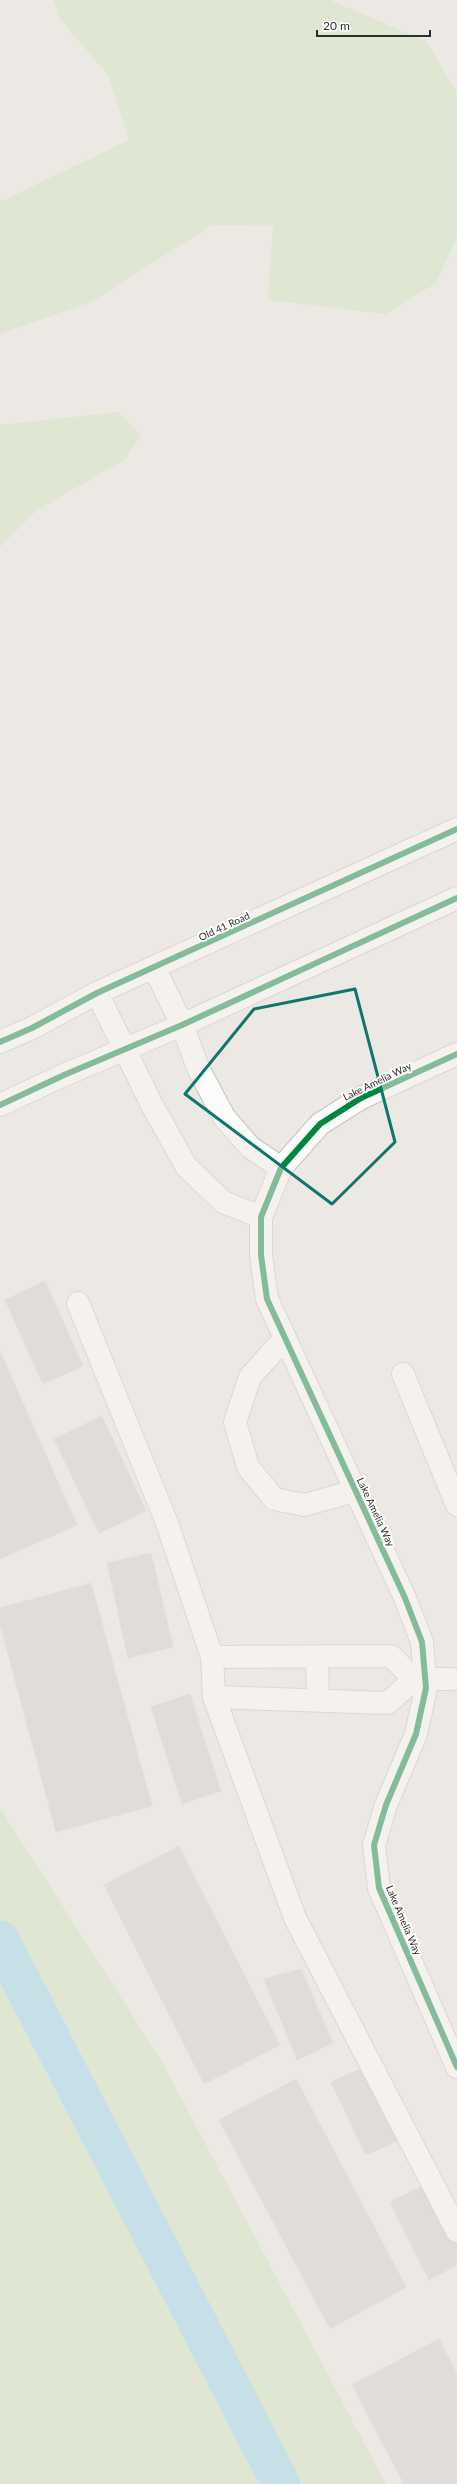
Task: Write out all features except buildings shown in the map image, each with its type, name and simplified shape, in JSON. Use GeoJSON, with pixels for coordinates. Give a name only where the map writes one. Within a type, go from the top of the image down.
{"type":"FeatureCollection","features":[{"type":"Feature","properties":{"kind":"street","name":"Old 41 Road"},"geometry":{"type":"LineString","coordinates":[[0,1042],[32,1028],[97,993],[155,969],[457,829]]}},
{"type":"Feature","properties":{"kind":"street"},"geometry":{"type":"LineString","coordinates":[[0,1105],[182,1025],[457,898]]}},
{"type":"Feature","properties":{"kind":"street"},"geometry":{"type":"LineString","coordinates":[[155,969],[182,1025],[199,1070],[224,1118],[250,1147],[281,1168]]}},
{"type":"Feature","properties":{"kind":"street"},"geometry":{"type":"LineString","coordinates":[[97,993],[152,1105],[186,1166],[223,1202],[261,1217]]}},
{"type":"Feature","properties":{"kind":"street","name":"Lake Amelia Way"},"geometry":{"type":"LineString","coordinates":[[457,1054],[361,1098],[320,1124],[281,1168],[261,1217],[261,1255],[267,1299],[356,1491],[422,1642],[419,1678],[426,1688],[416,1734],[386,1805],[374,1845],[379,1888],[457,2067]]}},
{"type":"Feature","properties":{"kind":"street"},"geometry":{"type":"LineString","coordinates":[[78,1303],[167,1523],[212,1657],[214,1697],[295,1918],[457,2231]]}},
{"type":"Feature","properties":{"kind":"street"},"geometry":{"type":"LineString","coordinates":[[285,1338],[250,1377],[235,1422],[248,1466],[274,1499],[304,1505],[356,1491]]}},
{"type":"Feature","properties":{"kind":"street"},"geometry":{"type":"LineString","coordinates":[[403,1374],[457,1505]]}},
{"type":"Feature","properties":{"kind":"street"},"geometry":{"type":"LineString","coordinates":[[317,1656],[318,1700]]}},
{"type":"Feature","properties":{"kind":"street"},"geometry":{"type":"LineString","coordinates":[[212,1657],[391,1656],[419,1678],[455,1678]]}},
{"type":"Feature","properties":{"kind":"street"},"geometry":{"type":"LineString","coordinates":[[214,1697],[388,1703],[419,1678]]}},
{"type":"Feature","properties":{"kind":"highlighted area"},"geometry":{"type":"Polygon","coordinates":[[[355,989],[395,1142],[332,1204],[185,1094],[254,1009],[355,989]]]}},
{"type":"Feature","properties":{"kind":"green space"},"geometry":{"type":"Polygon","coordinates":[[[54,0],[330,0],[427,42],[457,93],[457,237],[436,283],[386,314],[268,300],[273,226],[212,225],[91,302],[0,334],[0,202],[129,140],[108,75],[60,19],[54,0]]]}},
{"type":"Feature","properties":{"kind":"green space"},"geometry":{"type":"Polygon","coordinates":[[[119,412],[141,436],[124,460],[36,511],[0,547],[0,425],[119,412]]]}},
{"type":"Feature","properties":{"kind":"green space"},"geometry":{"type":"Polygon","coordinates":[[[0,1808],[161,2060],[386,2484],[0,2484],[0,1808]]]}},
{"type":"Feature","properties":{"kind":"waterway"},"geometry":{"type":"LineString","coordinates":[[0,1940],[281,2484]]}},
{"type":"Feature","properties":{"kind":"cycle path"},"geometry":{"type":"LineString","coordinates":[[0,1042],[32,1028],[97,993],[457,829]]}},
{"type":"Feature","properties":{"kind":"cycle path"},"geometry":{"type":"LineString","coordinates":[[0,1105],[64,1075],[182,1025],[457,898]]}},
{"type":"Feature","properties":{"kind":"cycle path"},"geometry":{"type":"LineString","coordinates":[[457,1054],[361,1098],[320,1124],[281,1168],[261,1217],[261,1255],[267,1299],[405,1598],[422,1642],[426,1688],[416,1734],[386,1805],[374,1845],[379,1888],[457,2067]]}}]}
